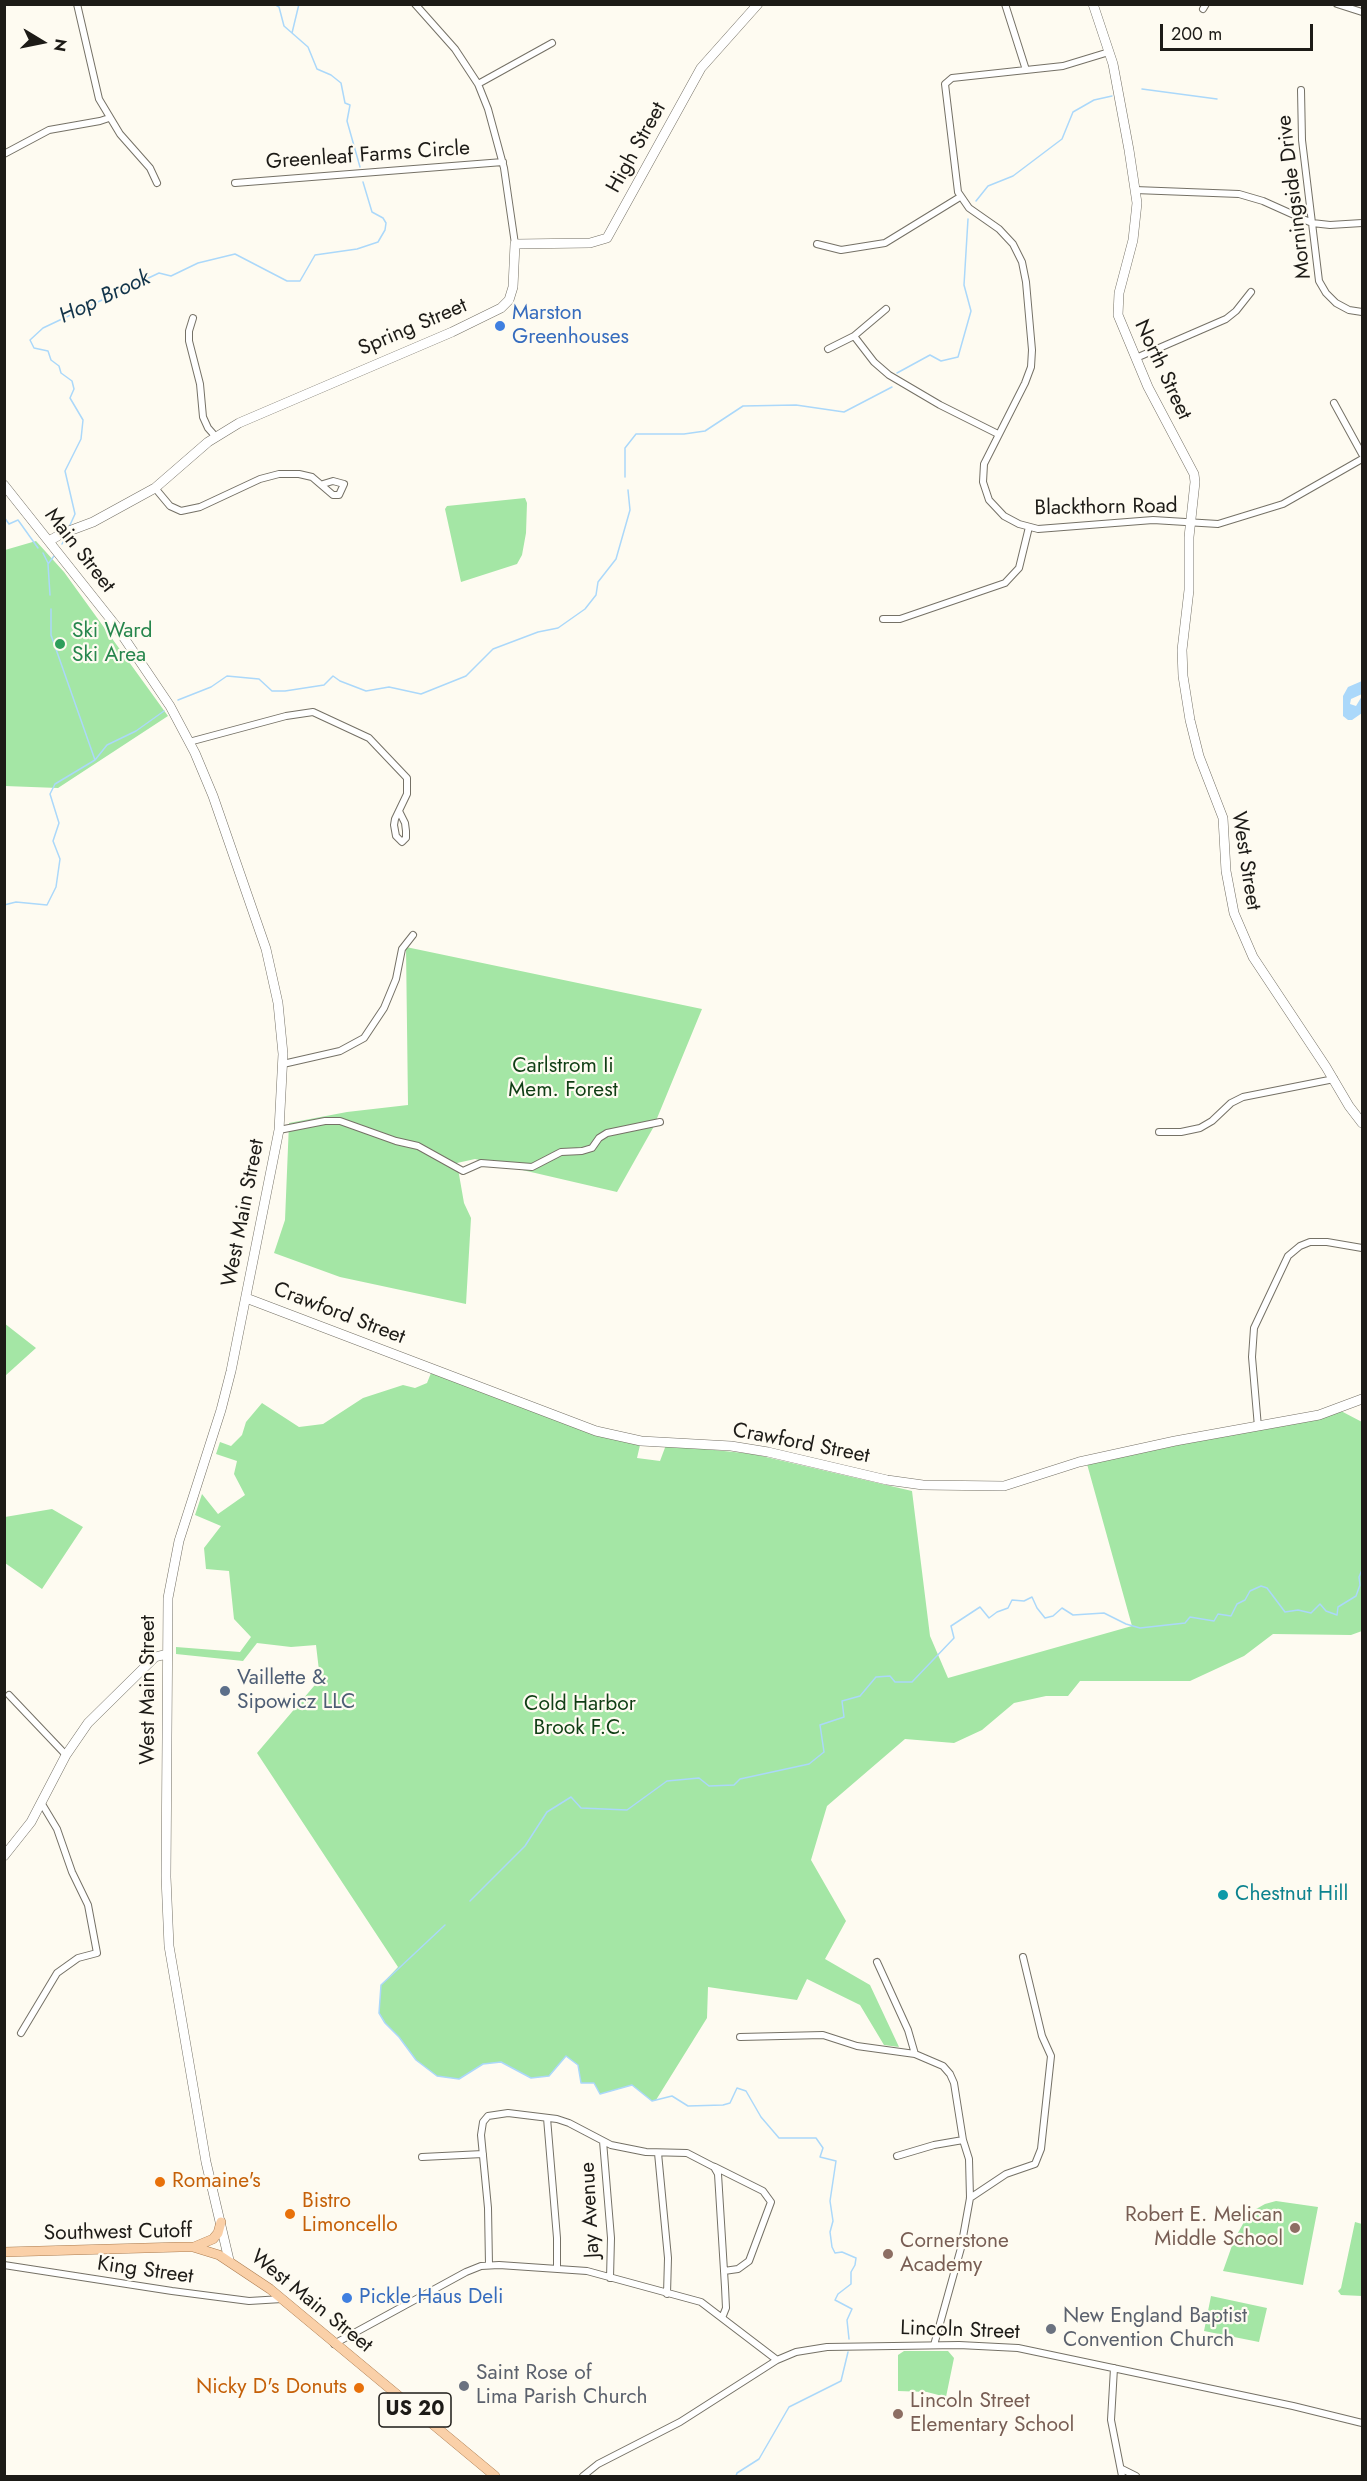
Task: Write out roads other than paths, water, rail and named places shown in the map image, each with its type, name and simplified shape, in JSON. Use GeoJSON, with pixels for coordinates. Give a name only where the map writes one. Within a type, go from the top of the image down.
{"type":"FeatureCollection","features":[{"type":"Feature","properties":{"kind":"main road"},"geometry":{"type":"LineString","coordinates":[[193,2247],[213,2239],[221,2223]]}},
{"type":"Feature","properties":{"kind":"main road","name":"Southwest Cutoff"},"geometry":{"type":"LineString","coordinates":[[4,2252],[193,2247],[229,2260]]}},
{"type":"Feature","properties":{"kind":"main road","name":"West Main Street"},"geometry":{"type":"LineString","coordinates":[[229,2260],[282,2300],[495,2476]]}},
{"type":"Feature","properties":{"kind":"street"},"geometry":{"type":"LineString","coordinates":[[77,4],[94,85],[109,117],[150,168],[157,183]]}},
{"type":"Feature","properties":{"kind":"street","name":"Spring Street"},"geometry":{"type":"LineString","coordinates":[[49,541],[93,522],[155,488],[216,437],[239,423],[452,332],[501,308],[509,300],[513,287],[515,244],[503,162],[488,109],[478,84],[454,49],[415,4]]}},
{"type":"Feature","properties":{"kind":"street","name":"High Street"},"geometry":{"type":"LineString","coordinates":[[515,244],[590,243],[607,238],[701,68],[758,4]]}},
{"type":"Feature","properties":{"kind":"street"},"geometry":{"type":"LineString","coordinates":[[1005,4],[1026,70]]}},
{"type":"Feature","properties":{"kind":"street","name":"North Street"},"geometry":{"type":"LineString","coordinates":[[1093,4],[1109,52],[1136,190],[1133,240],[1117,306],[1121,326],[1194,474],[1195,490],[1189,537]]}},
{"type":"Feature","properties":{"kind":"street"},"geometry":{"type":"LineString","coordinates":[[1337,4],[1362,12]]}},
{"type":"Feature","properties":{"kind":"street"},"geometry":{"type":"LineString","coordinates":[[478,84],[552,43]]}},
{"type":"Feature","properties":{"kind":"street"},"geometry":{"type":"LineString","coordinates":[[817,244],[841,250],[885,243],[960,197],[953,158],[946,80],[969,75],[1065,66],[1109,52]]}},
{"type":"Feature","properties":{"kind":"street","name":"Morningside Drive"},"geometry":{"type":"LineString","coordinates":[[1301,90],[1302,140],[1318,273],[1323,289],[1340,306],[1362,312]]}},
{"type":"Feature","properties":{"kind":"street"},"geometry":{"type":"LineString","coordinates":[[4,154],[49,130],[100,121],[109,117]]}},
{"type":"Feature","properties":{"kind":"street","name":"Greenleaf Farms Circle"},"geometry":{"type":"LineString","coordinates":[[235,183],[503,162]]}},
{"type":"Feature","properties":{"kind":"street"},"geometry":{"type":"LineString","coordinates":[[1136,190],[1245,195],[1312,223],[1330,225],[1362,223]]}},
{"type":"Feature","properties":{"kind":"street","name":"Blackthorn Road"},"geometry":{"type":"LineString","coordinates":[[960,197],[969,208],[1009,239],[1020,256],[1025,275],[1032,350],[1031,367],[984,464],[982,476],[984,489],[998,512],[1029,528],[1052,529],[1153,520],[1218,524],[1283,504],[1362,459]]}},
{"type":"Feature","properties":{"kind":"street"},"geometry":{"type":"LineString","coordinates":[[1136,358],[1226,320],[1251,292]]}},
{"type":"Feature","properties":{"kind":"street"},"geometry":{"type":"LineString","coordinates":[[828,349],[854,336],[886,309]]}},
{"type":"Feature","properties":{"kind":"street"},"geometry":{"type":"LineString","coordinates":[[193,318],[189,341],[200,384],[203,417],[207,428],[216,437]]}},
{"type":"Feature","properties":{"kind":"street"},"geometry":{"type":"LineString","coordinates":[[854,336],[874,362],[889,375],[940,405],[998,434]]}},
{"type":"Feature","properties":{"kind":"street"},"geometry":{"type":"LineString","coordinates":[[1334,403],[1362,454]]}},
{"type":"Feature","properties":{"kind":"street"},"geometry":{"type":"LineString","coordinates":[[155,488],[170,506],[181,511],[200,507],[260,479],[279,474],[299,474],[312,477],[323,484]]}},
{"type":"Feature","properties":{"kind":"street","name":"Main Street"},"geometry":{"type":"LineString","coordinates":[[4,485],[138,659],[170,706],[213,796]]}},
{"type":"Feature","properties":{"kind":"street"},"geometry":{"type":"LineString","coordinates":[[884,619],[900,620],[1005,583],[1019,568],[1029,528]]}},
{"type":"Feature","properties":{"kind":"street","name":"West Street"},"geometry":{"type":"LineString","coordinates":[[1189,537],[1189,590],[1182,650],[1184,692],[1199,756],[1223,818],[1226,871],[1234,913],[1253,957],[1362,1123]]}},
{"type":"Feature","properties":{"kind":"street"},"geometry":{"type":"LineString","coordinates":[[189,742],[286,716],[313,712],[369,738],[407,778],[407,794],[399,811]]}},
{"type":"Feature","properties":{"kind":"street","name":"West Main Street"},"geometry":{"type":"LineString","coordinates":[[213,796],[270,962],[278,1003],[283,1064],[279,1130],[246,1298],[221,1410],[185,1518],[168,1598],[166,1880],[169,1946],[192,2092],[229,2260]]}},
{"type":"Feature","properties":{"kind":"street"},"geometry":{"type":"LineString","coordinates":[[283,1064],[340,1051],[364,1038],[381,1014],[396,979],[402,949],[413,935]]}},
{"type":"Feature","properties":{"kind":"street"},"geometry":{"type":"LineString","coordinates":[[1159,1132],[1182,1132],[1200,1128],[1212,1122],[1234,1101],[1243,1097],[1334,1079]]}},
{"type":"Feature","properties":{"kind":"street"},"geometry":{"type":"LineString","coordinates":[[279,1130],[325,1121],[340,1121],[396,1141],[418,1146],[463,1171],[481,1163],[532,1167],[561,1152],[592,1148],[598,1138],[607,1133],[660,1122]]}},
{"type":"Feature","properties":{"kind":"street"},"geometry":{"type":"LineString","coordinates":[[1258,1427],[1252,1358],[1254,1328],[1287,1258],[1295,1249],[1310,1242],[1327,1242],[1362,1248]]}},
{"type":"Feature","properties":{"kind":"street","name":"Crawford Street"},"geometry":{"type":"LineString","coordinates":[[246,1298],[596,1431],[641,1441],[731,1446],[768,1452],[914,1484],[1005,1486],[1079,1462],[1175,1441],[1319,1415],[1362,1399]]}},
{"type":"Feature","properties":{"kind":"street"},"geometry":{"type":"LineString","coordinates":[[4,1856],[15,1845],[42,1804],[66,1755],[98,1711],[155,1657],[167,1654]]}},
{"type":"Feature","properties":{"kind":"street"},"geometry":{"type":"LineString","coordinates":[[9,1695],[66,1755]]}},
{"type":"Feature","properties":{"kind":"street"},"geometry":{"type":"LineString","coordinates":[[21,2033],[57,1973],[78,1958],[97,1953],[88,1905],[57,1829],[42,1804]]}},
{"type":"Feature","properties":{"kind":"street"},"geometry":{"type":"LineString","coordinates":[[970,2198],[1006,2174],[1035,2164],[1041,2149],[1051,2056],[1042,2036],[1023,1957]]}},
{"type":"Feature","properties":{"kind":"street"},"geometry":{"type":"LineString","coordinates":[[878,1962],[908,2030],[915,2054]]}},
{"type":"Feature","properties":{"kind":"street"},"geometry":{"type":"LineString","coordinates":[[740,2037],[823,2035],[857,2046],[915,2054],[943,2066],[953,2078],[969,2164],[970,2198],[961,2248],[934,2345]]}},
{"type":"Feature","properties":{"kind":"street"},"geometry":{"type":"LineString","coordinates":[[489,2265],[488,2208],[482,2126],[488,2116],[508,2113],[569,2122],[603,2141],[628,2149],[687,2153],[763,2192],[771,2202],[749,2261],[738,2269],[724,2271]]}},
{"type":"Feature","properties":{"kind":"street"},"geometry":{"type":"LineString","coordinates":[[547,2118],[557,2238],[557,2268]]}},
{"type":"Feature","properties":{"kind":"street"},"geometry":{"type":"LineString","coordinates":[[897,2156],[934,2145],[963,2140]]}},
{"type":"Feature","properties":{"kind":"street","name":"Jay Avenue"},"geometry":{"type":"LineString","coordinates":[[603,2141],[611,2238],[610,2278]]}},
{"type":"Feature","properties":{"kind":"street"},"geometry":{"type":"LineString","coordinates":[[658,2152],[668,2268],[667,2294]]}},
{"type":"Feature","properties":{"kind":"street"},"geometry":{"type":"LineString","coordinates":[[422,2157],[483,2154]]}},
{"type":"Feature","properties":{"kind":"street"},"geometry":{"type":"LineString","coordinates":[[714,2167],[718,2174],[726,2304],[722,2318]]}},
{"type":"Feature","properties":{"kind":"street","name":"King Street"},"geometry":{"type":"LineString","coordinates":[[4,2265],[194,2294],[260,2301],[282,2300]]}},
{"type":"Feature","properties":{"kind":"street"},"geometry":{"type":"LineString","coordinates":[[334,2344],[456,2277],[489,2265],[587,2271],[701,2302],[711,2307],[777,2360]]}},
{"type":"Feature","properties":{"kind":"street","name":"Lincoln Street"},"geometry":{"type":"LineString","coordinates":[[583,2476],[598,2464],[680,2421],[777,2360],[796,2352],[827,2347],[934,2345],[1008,2347],[1362,2423]]}},
{"type":"Feature","properties":{"kind":"street"},"geometry":{"type":"LineString","coordinates":[[1114,2368],[1111,2420],[1122,2473],[1136,2476]]}},
{"type":"Feature","properties":{"kind":"water"},"geometry":{"type":"Polygon","coordinates":[[[1362,681],[1362,694],[1351,699],[1350,704],[1356,706],[1362,696],[1362,713],[1348,720],[1343,716],[1343,696],[1348,687],[1362,681]]]}},
{"type":"Feature","properties":{"kind":"waterway","name":"Hop Brook"},"geometry":{"type":"LineString","coordinates":[[274,4],[279,7],[284,26],[308,47],[317,69],[331,75],[341,83],[345,103],[350,105],[347,121],[360,167]]}},
{"type":"Feature","properties":{"kind":"waterway"},"geometry":{"type":"LineString","coordinates":[[292,33],[299,4]]}},
{"type":"Feature","properties":{"kind":"waterway"},"geometry":{"type":"LineString","coordinates":[[1142,89],[1217,99]]}},
{"type":"Feature","properties":{"kind":"waterway"},"geometry":{"type":"LineString","coordinates":[[976,201],[988,186],[1013,176],[1062,139],[1073,112],[1094,100],[1112,96]]}},
{"type":"Feature","properties":{"kind":"waterway","name":"Hop Brook"},"geometry":{"type":"LineString","coordinates":[[70,525],[75,514],[65,471],[81,439],[83,420],[70,398],[74,389],[72,381],[61,373],[59,366],[51,360],[48,351],[34,348],[30,340],[43,328],[159,273],[171,276],[198,263],[235,254],[287,281],[300,281],[315,255],[357,249],[378,242],[386,223],[383,218],[372,212],[363,182]]}},
{"type":"Feature","properties":{"kind":"waterway"},"geometry":{"type":"LineString","coordinates":[[897,373],[930,355],[941,361],[958,357],[971,311],[964,285],[968,219]]}},
{"type":"Feature","properties":{"kind":"waterway"},"geometry":{"type":"LineString","coordinates":[[625,477],[625,448],[636,434],[684,434],[705,431],[743,406],[796,405],[844,412],[892,387]]}},
{"type":"Feature","properties":{"kind":"waterway"},"geometry":{"type":"LineString","coordinates":[[178,700],[211,687],[227,676],[259,679],[272,691],[324,685],[333,676],[366,691],[389,687],[421,694],[466,676],[493,649],[538,632],[558,628],[585,609],[596,595],[598,582],[616,559],[630,510],[628,490]]}},
{"type":"Feature","properties":{"kind":"waterway"},"geometry":{"type":"LineString","coordinates":[[4,517],[9,524],[18,520],[38,548]]}},
{"type":"Feature","properties":{"kind":"waterway","name":"Hop Brook"},"geometry":{"type":"LineString","coordinates":[[62,544],[66,537]]}},
{"type":"Feature","properties":{"kind":"waterway"},"geometry":{"type":"LineString","coordinates":[[43,553],[48,563]]}},
{"type":"Feature","properties":{"kind":"waterway","name":"Hop Brook"},"geometry":{"type":"LineString","coordinates":[[50,595],[48,564],[54,556]]}},
{"type":"Feature","properties":{"kind":"waterway","name":"Hop Brook"},"geometry":{"type":"LineString","coordinates":[[4,905],[16,902],[47,905],[56,887],[60,859],[53,841],[59,823],[50,794],[55,784],[95,760],[51,635],[51,609]]}},
{"type":"Feature","properties":{"kind":"waterway"},"geometry":{"type":"LineString","coordinates":[[95,760],[107,745],[136,731],[164,711]]}},
{"type":"Feature","properties":{"kind":"waterway"},"geometry":{"type":"LineString","coordinates":[[470,1901],[525,1846],[547,1812],[571,1797],[581,1808],[627,1810],[667,1781],[699,1778],[709,1786],[734,1785],[740,1779],[809,1764],[824,1752],[820,1725],[844,1717],[842,1701],[860,1696],[876,1677],[890,1676],[895,1682],[912,1682],[954,1638],[951,1626],[980,1607],[989,1618],[1008,1608],[1012,1600],[1024,1601],[1032,1597],[1045,1618],[1053,1616],[1062,1608],[1073,1615],[1104,1613],[1140,1628],[1185,1623],[1190,1617],[1214,1621],[1218,1614],[1231,1616],[1237,1604],[1245,1600],[1250,1591],[1261,1586],[1267,1588],[1285,1612],[1298,1610],[1311,1613],[1320,1604],[1326,1611],[1337,1615],[1338,1607],[1356,1596],[1362,1570]]}},
{"type":"Feature","properties":{"kind":"waterway"},"geometry":{"type":"LineString","coordinates":[[445,1925],[381,1985],[379,2013],[416,2060],[437,2076],[459,2079],[483,2064],[501,2062],[531,2078],[549,2076],[566,2056],[578,2065],[581,2083],[594,2083],[600,2094],[632,2085],[652,2101],[672,2096],[688,2106],[723,2105],[730,2103],[737,2088],[746,2091],[761,2117],[779,2138],[816,2138],[823,2148],[820,2157],[836,2161],[830,2201],[833,2221],[830,2232],[832,2247],[835,2253],[842,2252],[856,2258],[851,2272],[851,2284],[838,2294],[835,2300],[852,2309],[847,2320],[849,2339]]}},
{"type":"Feature","properties":{"kind":"waterway"},"geometry":{"type":"LineString","coordinates":[[736,2476],[737,2473],[759,2459],[789,2407],[841,2381],[848,2352]]}},
{"type":"Feature","properties":{"kind":"place","name":"Marston Greenhouses"},"geometry":{"type":"Point","coordinates":[500,326]}},
{"type":"Feature","properties":{"kind":"place","name":"Ski Ward Ski Area"},"geometry":{"type":"Point","coordinates":[60,644]}},
{"type":"Feature","properties":{"kind":"place","name":"Vaillette & Sipowicz LLC"},"geometry":{"type":"Point","coordinates":[225,1691]}},
{"type":"Feature","properties":{"kind":"place","name":"Chestnut Hill"},"geometry":{"type":"Point","coordinates":[1223,1895]}},
{"type":"Feature","properties":{"kind":"place","name":"Romaine's"},"geometry":{"type":"Point","coordinates":[160,2182]}},
{"type":"Feature","properties":{"kind":"place","name":"Bistro Limoncello"},"geometry":{"type":"Point","coordinates":[290,2214]}},
{"type":"Feature","properties":{"kind":"place","name":"Robert E. Melican Middle School"},"geometry":{"type":"Point","coordinates":[1295,2228]}},
{"type":"Feature","properties":{"kind":"place","name":"Cornerstone Academy"},"geometry":{"type":"Point","coordinates":[888,2254]}},
{"type":"Feature","properties":{"kind":"place","name":"Pickle Haus Deli"},"geometry":{"type":"Point","coordinates":[347,2298]}},
{"type":"Feature","properties":{"kind":"place","name":"New England Baptist Convention Church"},"geometry":{"type":"Point","coordinates":[1051,2329]}},
{"type":"Feature","properties":{"kind":"place","name":"Saint Rose of Lima Parish Church"},"geometry":{"type":"Point","coordinates":[464,2386]}},
{"type":"Feature","properties":{"kind":"place","name":"Nicky D's Donuts"},"geometry":{"type":"Point","coordinates":[359,2388]}},
{"type":"Feature","properties":{"kind":"place","name":"Lincoln Street Elementary School"},"geometry":{"type":"Point","coordinates":[898,2414]}},
{"type":"Feature","properties":{"kind":"park label","name":"Carlstrom Ii Mem. Forest"},"geometry":{"type":"Point","coordinates":[563,1079]}},
{"type":"Feature","properties":{"kind":"park label","name":"Cold Harbor Brook F.C."},"geometry":{"type":"Point","coordinates":[580,1717]}}]}
